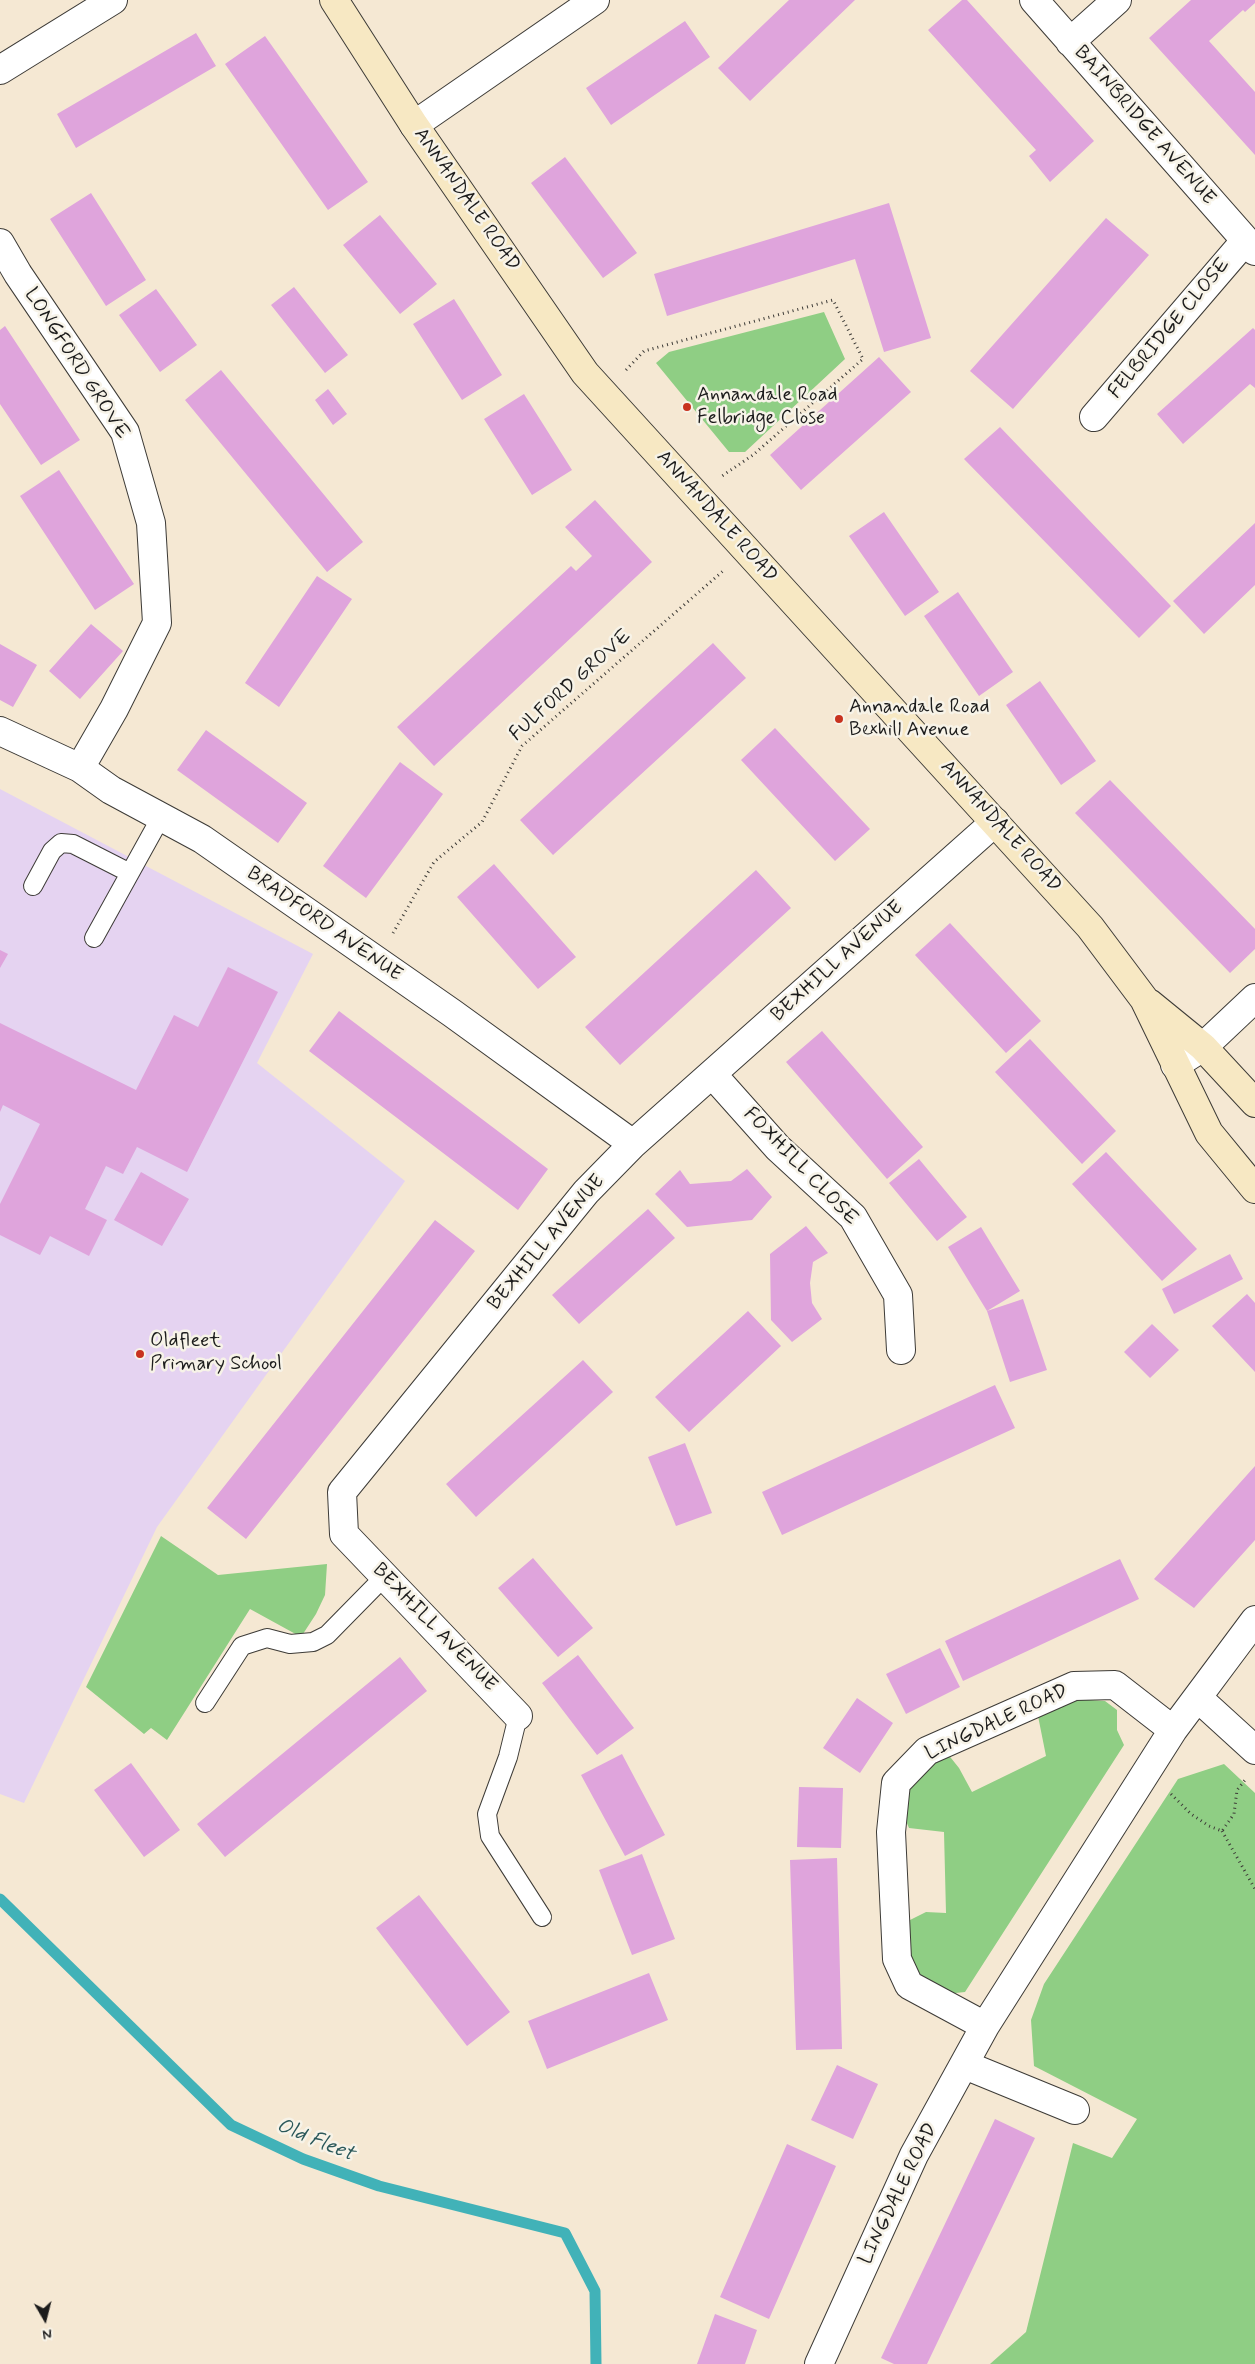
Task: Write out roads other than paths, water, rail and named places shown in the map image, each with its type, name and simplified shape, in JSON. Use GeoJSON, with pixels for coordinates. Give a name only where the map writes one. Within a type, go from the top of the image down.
{"type":"FeatureCollection","features":[{"type":"Feature","properties":{"kind":"street"},"geometry":{"type":"LineString","coordinates":[[0,70],[113,0]]}},
{"type":"Feature","properties":{"kind":"street","name":"ANNANDALE ROAD"},"geometry":{"type":"LineString","coordinates":[[334,0],[414,125],[585,373],[1090,927],[1144,999],[1208,1134],[1255,1189]]}},
{"type":"Feature","properties":{"kind":"street"},"geometry":{"type":"LineString","coordinates":[[414,125],[595,0]]}},
{"type":"Feature","properties":{"kind":"street","name":"BAINBRIDGE AVENUE"},"geometry":{"type":"LineString","coordinates":[[1034,0],[1250,246]]}},
{"type":"Feature","properties":{"kind":"street"},"geometry":{"type":"LineString","coordinates":[[1070,42],[1117,0]]}},
{"type":"Feature","properties":{"kind":"street","name":"LONGFORD GROVE"},"geometry":{"type":"LineString","coordinates":[[0,243],[18,274],[125,432],[151,523],[157,622],[114,709],[80,768]]}},
{"type":"Feature","properties":{"kind":"street","name":"FELBRIDGE CLOSE"},"geometry":{"type":"LineString","coordinates":[[1094,417],[1250,246]]}},
{"type":"Feature","properties":{"kind":"street","name":"BRADFORD AVENUE"},"geometry":{"type":"LineString","coordinates":[[0,731],[80,768],[112,790],[202,839],[452,1013],[633,1144]]}},
{"type":"Feature","properties":{"kind":"street","name":"BEXHILL AVENUE"},"geometry":{"type":"LineString","coordinates":[[518,1716],[344,1534],[342,1492],[586,1192],[633,1144],[995,822]]}},
{"type":"Feature","properties":{"kind":"street"},"geometry":{"type":"LineString","coordinates":[[1175,1065],[1203,1047],[1255,998]]}},
{"type":"Feature","properties":{"kind":"street","name":"ANNANDALE ROAD"},"geometry":{"type":"LineString","coordinates":[[1144,999],[1203,1047],[1255,1104]]}},
{"type":"Feature","properties":{"kind":"street","name":"FOXHILL CLOSE"},"geometry":{"type":"LineString","coordinates":[[712,1074],[778,1148],[853,1217],[898,1295],[901,1350]]}},
{"type":"Feature","properties":{"kind":"street","name":"LINGDALE ROAD"},"geometry":{"type":"LineString","coordinates":[[819,2364],[914,2155],[985,2026],[1173,1730],[1255,1620]]}},
{"type":"Feature","properties":{"kind":"street","name":"LINGDALE ROAD"},"geometry":{"type":"LineString","coordinates":[[985,2026],[910,1985],[897,1959],[890,1832],[896,1783],[927,1751],[1074,1686],[1115,1685],[1173,1730]]}},
{"type":"Feature","properties":{"kind":"street"},"geometry":{"type":"LineString","coordinates":[[1198,1698],[1252,1763]]}},
{"type":"Feature","properties":{"kind":"street"},"geometry":{"type":"LineString","coordinates":[[965,2065],[1075,2110]]}},
{"type":"Feature","properties":{"kind":"lane"},"geometry":{"type":"LineString","coordinates":[[94,938],[161,817]]}},
{"type":"Feature","properties":{"kind":"lane"},"geometry":{"type":"LineString","coordinates":[[33,886],[52,851],[61,843],[73,844],[130,873]]}},
{"type":"Feature","properties":{"kind":"lane"},"geometry":{"type":"LineString","coordinates":[[204,1703],[242,1646],[267,1638],[290,1644],[313,1642],[328,1636],[385,1576]]}},
{"type":"Feature","properties":{"kind":"lane"},"geometry":{"type":"LineString","coordinates":[[518,1716],[508,1757],[488,1814],[490,1836],[542,1917]]}},
{"type":"Feature","properties":{"kind":"waterway","name":"Old Fleet"},"geometry":{"type":"LineString","coordinates":[[0,1899],[231,2125],[303,2159],[379,2186],[565,2233],[595,2291],[596,2364]]}},
{"type":"Feature","properties":{"kind":"place","name":"Annandale Road Felbridge Close"},"geometry":{"type":"Point","coordinates":[687,407]}},
{"type":"Feature","properties":{"kind":"place","name":"Annandale Road Bexhill Avenue"},"geometry":{"type":"Point","coordinates":[839,719]}},
{"type":"Feature","properties":{"kind":"place","name":"Oldfleet Primary School"},"geometry":{"type":"Point","coordinates":[140,1354]}}]}
